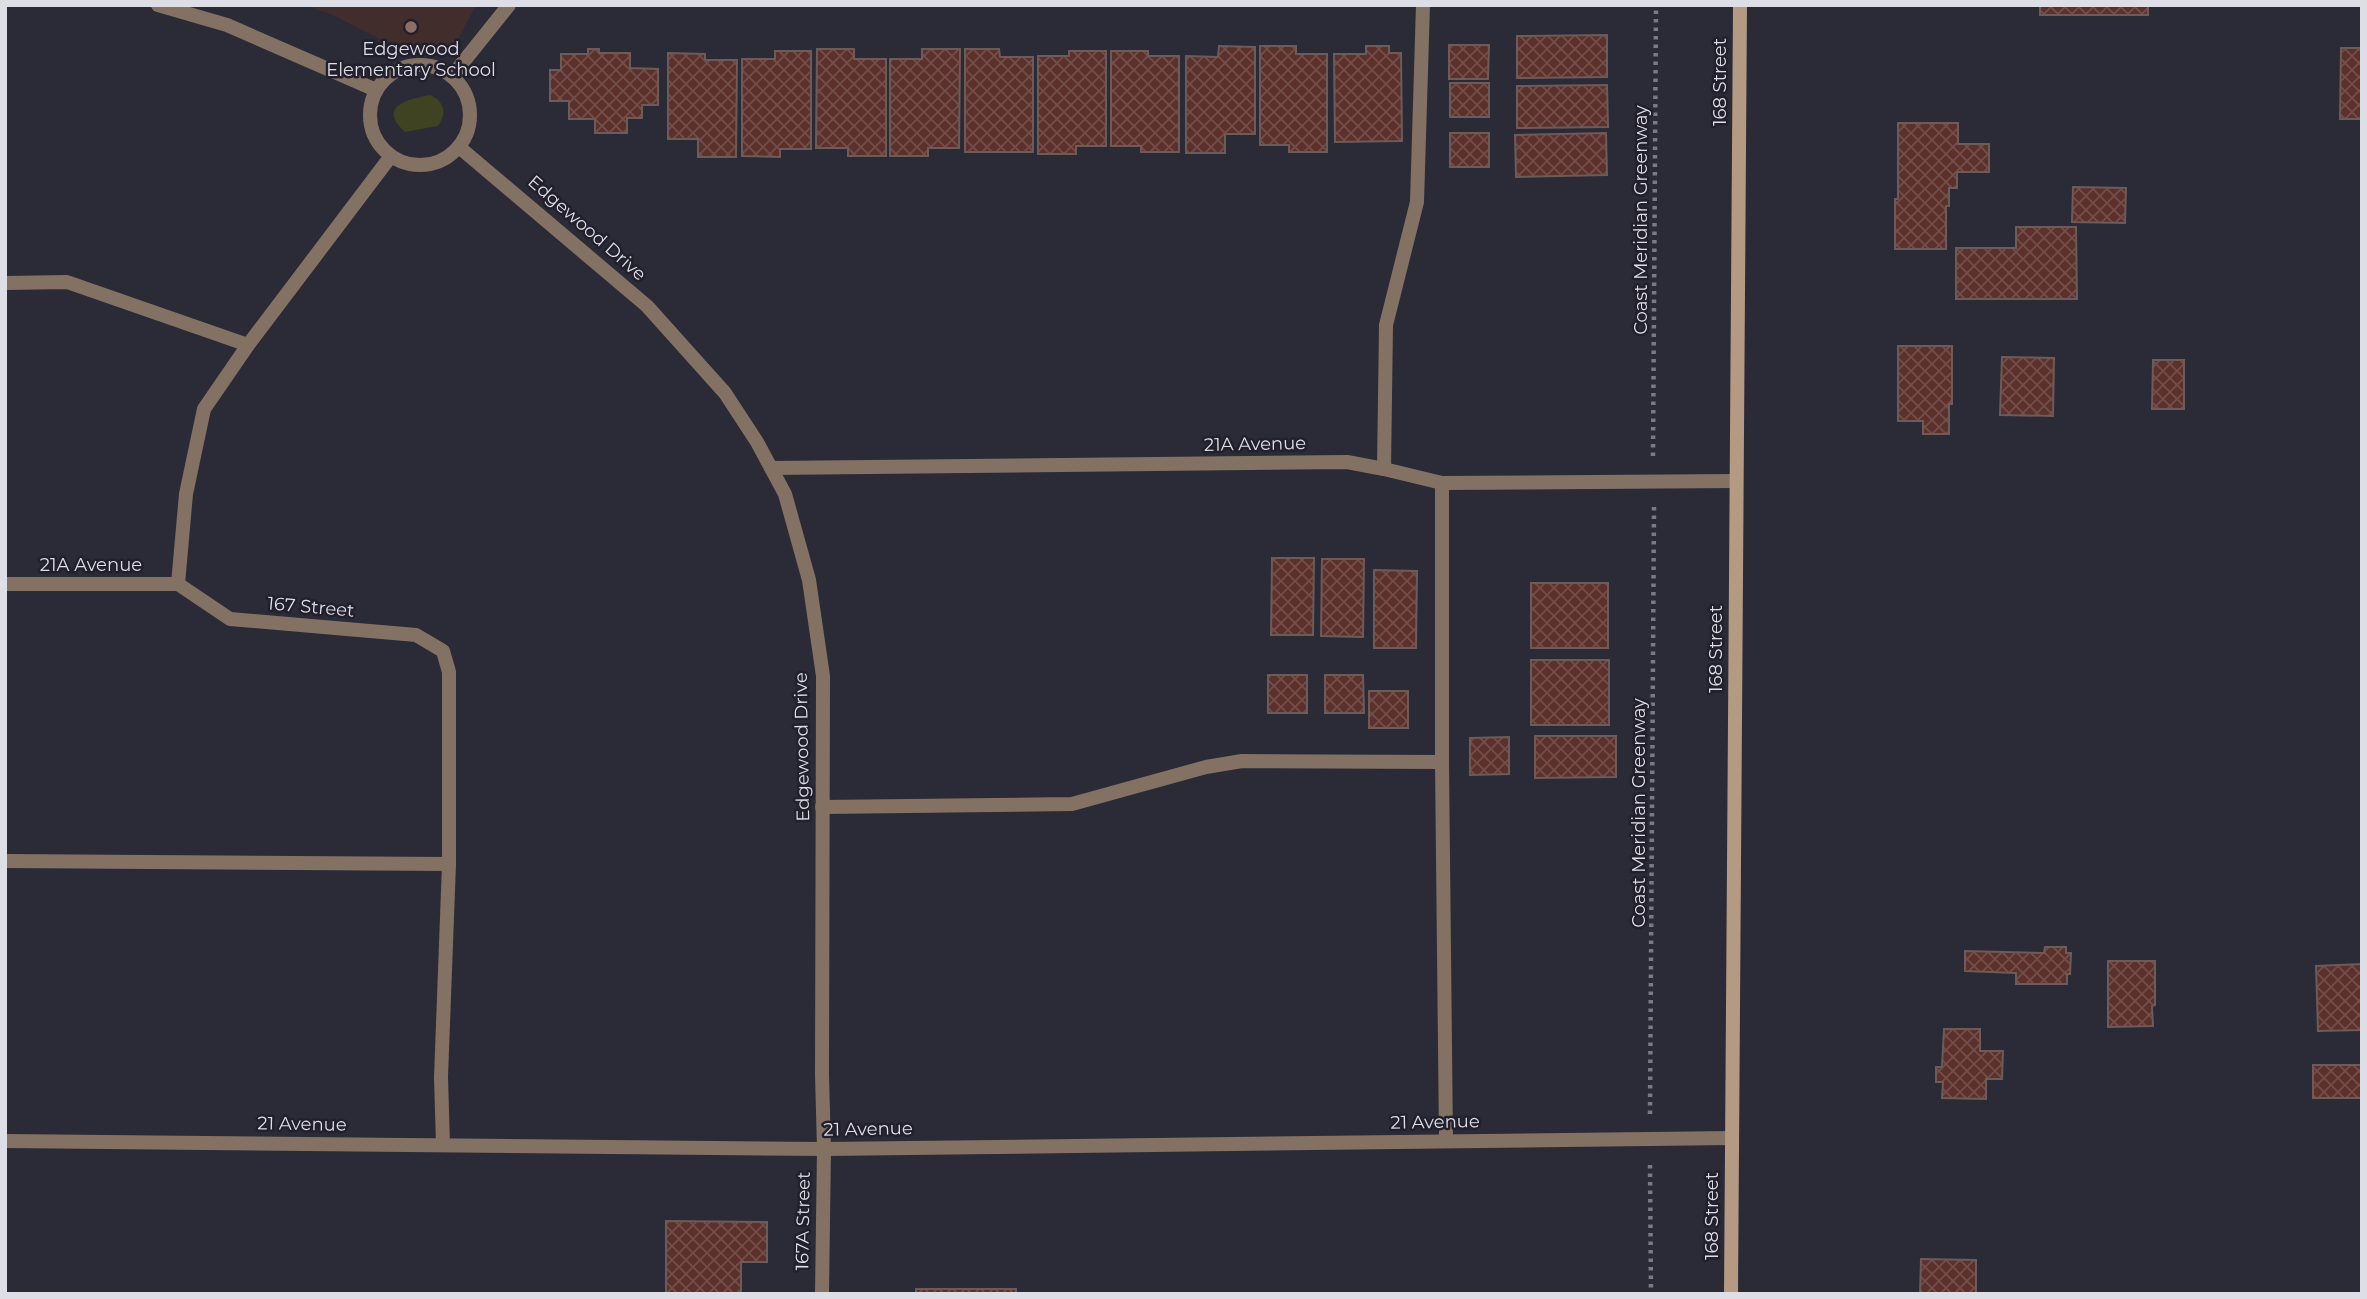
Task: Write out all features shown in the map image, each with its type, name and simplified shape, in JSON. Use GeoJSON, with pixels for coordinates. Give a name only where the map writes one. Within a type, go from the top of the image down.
{"type":"FeatureCollection","features":[{"type":"Feature","properties":{"kind":"main road","name":"168 Street"},"geometry":{"type":"LineString","coordinates":[[1731,1294],[1740,5]]}},
{"type":"Feature","properties":{"kind":"street"},"geometry":{"type":"LineString","coordinates":[[158,5],[227,25],[376,90]]}},
{"type":"Feature","properties":{"kind":"street"},"geometry":{"type":"LineString","coordinates":[[452,76],[509,5]]}},
{"type":"Feature","properties":{"kind":"street"},"geometry":{"type":"LineString","coordinates":[[1384,469],[1386,325],[1418,202],[1423,5]]}},
{"type":"Feature","properties":{"kind":"street"},"geometry":{"type":"LineString","coordinates":[[419,64],[436,67],[452,76],[462,88],[470,110],[467,133],[459,147],[448,157],[419,165],[404,163],[391,156],[380,146],[372,133],[370,111],[376,90],[387,76],[402,67],[419,64]]}},
{"type":"Feature","properties":{"kind":"street","name":"Edgewood Drive"},"geometry":{"type":"LineString","coordinates":[[459,147],[647,306],[724,393],[757,442],[785,494],[811,594],[823,676],[824,1149]]}},
{"type":"Feature","properties":{"kind":"street"},"geometry":{"type":"LineString","coordinates":[[178,584],[186,494],[204,409],[247,345],[391,156]]}},
{"type":"Feature","properties":{"kind":"street"},"geometry":{"type":"LineString","coordinates":[[5,284],[67,282],[247,345]]}},
{"type":"Feature","properties":{"kind":"street","name":"21A Avenue"},"geometry":{"type":"LineString","coordinates":[[771,468],[1347,463],[1442,483],[1737,481]]}},
{"type":"Feature","properties":{"kind":"street"},"geometry":{"type":"LineString","coordinates":[[1442,483],[1446,1142]]}},
{"type":"Feature","properties":{"kind":"street","name":"21A Avenue"},"geometry":{"type":"LineString","coordinates":[[5,584],[178,584]]}},
{"type":"Feature","properties":{"kind":"street","name":"167 Street"},"geometry":{"type":"LineString","coordinates":[[178,584],[230,619],[416,635],[443,651],[449,672],[449,864],[441,1077],[443,1145]]}},
{"type":"Feature","properties":{"kind":"street"},"geometry":{"type":"LineString","coordinates":[[822,807],[1072,804],[1206,767],[1242,761],[1442,762]]}},
{"type":"Feature","properties":{"kind":"street"},"geometry":{"type":"LineString","coordinates":[[5,861],[449,864]]}},
{"type":"Feature","properties":{"kind":"street","name":"21 Avenue"},"geometry":{"type":"LineString","coordinates":[[5,1141],[824,1149],[1732,1138]]}},
{"type":"Feature","properties":{"kind":"street","name":"167A Street"},"geometry":{"type":"LineString","coordinates":[[822,1294],[824,1149]]}},
{"type":"Feature","properties":{"kind":"path","name":"Coast Meridian Greenway"},"geometry":{"type":"LineString","coordinates":[[1653,436],[1656,5]]}},
{"type":"Feature","properties":{"kind":"path","name":"Coast Meridian Greenway"},"geometry":{"type":"LineString","coordinates":[[1650,1105],[1654,521]]}},
{"type":"Feature","properties":{"kind":"path"},"geometry":{"type":"LineString","coordinates":[[1650,1170],[1651,1294]]}},
{"type":"Feature","properties":{"kind":"shaded area","name":"Edgewood Elementary School"},"geometry":{"type":"Polygon","coordinates":[[[305,5],[476,5],[453,49],[422,51],[382,40],[333,15],[305,5]]]}},
{"type":"Feature","properties":{"kind":"green space"},"geometry":{"type":"Polygon","coordinates":[[[430,95],[439,101],[443,108],[443,117],[438,126],[405,132],[397,123],[395,110],[405,102],[430,95]]]}},
{"type":"Feature","properties":{"kind":"building"},"geometry":{"type":"Polygon","coordinates":[[[2040,5],[2148,5],[2148,15],[2040,15],[2040,5]]]}},
{"type":"Feature","properties":{"kind":"building"},"geometry":{"type":"Polygon","coordinates":[[[1607,35],[1607,77],[1517,78],[1517,36],[1607,35]]]}},
{"type":"Feature","properties":{"kind":"building"},"geometry":{"type":"Polygon","coordinates":[[[1449,45],[1489,45],[1488,79],[1449,79],[1449,45]]]}},
{"type":"Feature","properties":{"kind":"building"},"geometry":{"type":"Polygon","coordinates":[[[1219,46],[1255,47],[1255,134],[1225,134],[1225,153],[1186,153],[1186,56],[1218,57],[1219,46]]]}},
{"type":"Feature","properties":{"kind":"building"},"geometry":{"type":"Polygon","coordinates":[[[1260,46],[1296,46],[1296,54],[1327,54],[1327,152],[1289,152],[1289,145],[1260,145],[1260,46]]]}},
{"type":"Feature","properties":{"kind":"building"},"geometry":{"type":"Polygon","coordinates":[[[1366,46],[1389,46],[1389,53],[1401,53],[1402,141],[1335,142],[1334,54],[1366,54],[1366,46]]]}},
{"type":"Feature","properties":{"kind":"building"},"geometry":{"type":"Polygon","coordinates":[[[2341,48],[2362,48],[2362,119],[2340,119],[2341,48]]]}},
{"type":"Feature","properties":{"kind":"building"},"geometry":{"type":"Polygon","coordinates":[[[588,49],[599,49],[599,53],[630,53],[630,68],[658,69],[658,105],[642,105],[642,118],[627,118],[627,133],[595,133],[595,119],[569,119],[569,101],[550,101],[550,70],[561,70],[561,54],[588,54],[588,49]]]}},
{"type":"Feature","properties":{"kind":"building"},"geometry":{"type":"Polygon","coordinates":[[[817,49],[854,49],[854,59],[886,59],[886,156],[848,156],[848,148],[816,148],[817,49]]]}},
{"type":"Feature","properties":{"kind":"building"},"geometry":{"type":"Polygon","coordinates":[[[922,49],[960,49],[959,148],[928,148],[928,156],[890,156],[890,59],[922,59],[922,49]]]}},
{"type":"Feature","properties":{"kind":"building"},"geometry":{"type":"Polygon","coordinates":[[[965,49],[999,49],[1000,57],[1033,57],[1033,152],[965,152],[965,49]]]}},
{"type":"Feature","properties":{"kind":"building"},"geometry":{"type":"Polygon","coordinates":[[[775,51],[811,51],[811,149],[780,149],[780,157],[742,156],[742,59],[775,59],[775,51]]]}},
{"type":"Feature","properties":{"kind":"building"},"geometry":{"type":"Polygon","coordinates":[[[1069,51],[1106,51],[1106,146],[1076,146],[1076,154],[1038,154],[1038,56],[1069,56],[1069,51]]]}},
{"type":"Feature","properties":{"kind":"building"},"geometry":{"type":"Polygon","coordinates":[[[1111,51],[1148,51],[1148,56],[1179,56],[1179,152],[1141,152],[1141,146],[1111,146],[1111,51]]]}},
{"type":"Feature","properties":{"kind":"building"},"geometry":{"type":"Polygon","coordinates":[[[668,53],[705,54],[705,60],[737,60],[736,157],[698,157],[698,139],[668,139],[668,53]]]}},
{"type":"Feature","properties":{"kind":"building"},"geometry":{"type":"Polygon","coordinates":[[[1450,83],[1489,83],[1489,117],[1450,117],[1450,83]]]}},
{"type":"Feature","properties":{"kind":"building"},"geometry":{"type":"Polygon","coordinates":[[[1607,85],[1608,127],[1517,128],[1517,86],[1607,85]]]}},
{"type":"Feature","properties":{"kind":"building"},"geometry":{"type":"Polygon","coordinates":[[[1898,123],[1958,123],[1958,144],[1989,144],[1989,172],[1957,172],[1957,188],[1949,188],[1949,206],[1946,206],[1946,249],[1895,249],[1898,123]]]}},
{"type":"Feature","properties":{"kind":"building"},"geometry":{"type":"Polygon","coordinates":[[[1450,133],[1489,133],[1489,167],[1450,167],[1450,133]]]}},
{"type":"Feature","properties":{"kind":"building"},"geometry":{"type":"Polygon","coordinates":[[[1606,133],[1607,175],[1516,177],[1515,135],[1606,133]]]}},
{"type":"Feature","properties":{"kind":"building"},"geometry":{"type":"Polygon","coordinates":[[[2073,187],[2126,188],[2125,223],[2072,222],[2073,187]]]}},
{"type":"Feature","properties":{"kind":"building"},"geometry":{"type":"Polygon","coordinates":[[[2016,227],[2076,227],[2077,299],[1956,299],[1956,248],[2016,248],[2016,227]]]}},
{"type":"Feature","properties":{"kind":"building"},"geometry":{"type":"Polygon","coordinates":[[[1898,346],[1952,346],[1949,434],[1923,434],[1923,421],[1898,421],[1898,346]]]}},
{"type":"Feature","properties":{"kind":"building"},"geometry":{"type":"Polygon","coordinates":[[[2002,357],[2054,358],[2053,416],[2000,415],[2002,357]]]}},
{"type":"Feature","properties":{"kind":"building"},"geometry":{"type":"Polygon","coordinates":[[[2153,360],[2184,360],[2184,409],[2152,409],[2153,360]]]}},
{"type":"Feature","properties":{"kind":"building"},"geometry":{"type":"Polygon","coordinates":[[[1272,558],[1314,558],[1313,635],[1271,635],[1272,558]]]}},
{"type":"Feature","properties":{"kind":"building"},"geometry":{"type":"Polygon","coordinates":[[[1322,559],[1364,559],[1363,637],[1321,636],[1322,559]]]}},
{"type":"Feature","properties":{"kind":"building"},"geometry":{"type":"Polygon","coordinates":[[[1374,570],[1417,571],[1416,648],[1374,648],[1374,570]]]}},
{"type":"Feature","properties":{"kind":"building"},"geometry":{"type":"Polygon","coordinates":[[[1531,583],[1608,583],[1608,648],[1531,648],[1531,583]]]}},
{"type":"Feature","properties":{"kind":"building"},"geometry":{"type":"Polygon","coordinates":[[[1531,660],[1609,660],[1609,725],[1531,725],[1531,660]]]}},
{"type":"Feature","properties":{"kind":"building"},"geometry":{"type":"Polygon","coordinates":[[[1268,675],[1307,675],[1307,713],[1268,713],[1268,675]]]}},
{"type":"Feature","properties":{"kind":"building"},"geometry":{"type":"Polygon","coordinates":[[[1325,675],[1363,675],[1364,713],[1325,713],[1325,675]]]}},
{"type":"Feature","properties":{"kind":"building"},"geometry":{"type":"Polygon","coordinates":[[[1369,691],[1408,691],[1408,728],[1369,728],[1369,691]]]}},
{"type":"Feature","properties":{"kind":"building"},"geometry":{"type":"Polygon","coordinates":[[[1535,736],[1616,736],[1616,777],[1535,778],[1535,736]]]}},
{"type":"Feature","properties":{"kind":"building"},"geometry":{"type":"Polygon","coordinates":[[[1509,737],[1509,774],[1470,775],[1470,738],[1509,737]]]}},
{"type":"Feature","properties":{"kind":"building"},"geometry":{"type":"Polygon","coordinates":[[[2045,947],[2066,947],[2066,953],[2071,953],[2067,984],[2016,984],[2016,973],[1965,971],[1965,951],[2044,953],[2045,947]]]}},
{"type":"Feature","properties":{"kind":"building"},"geometry":{"type":"Polygon","coordinates":[[[2108,961],[2155,961],[2153,1026],[2108,1027],[2108,961]]]}},
{"type":"Feature","properties":{"kind":"building"},"geometry":{"type":"Polygon","coordinates":[[[2362,964],[2362,1030],[2318,1031],[2316,966],[2362,964]]]}},
{"type":"Feature","properties":{"kind":"building"},"geometry":{"type":"Polygon","coordinates":[[[1944,1029],[1980,1029],[1980,1051],[2003,1051],[2002,1079],[1986,1079],[1986,1099],[1942,1098],[1943,1082],[1936,1082],[1936,1067],[1942,1067],[1944,1029]]]}},
{"type":"Feature","properties":{"kind":"building"},"geometry":{"type":"Polygon","coordinates":[[[2313,1065],[2362,1065],[2362,1098],[2313,1098],[2313,1065]]]}},
{"type":"Feature","properties":{"kind":"building"},"geometry":{"type":"Polygon","coordinates":[[[666,1221],[767,1222],[767,1262],[741,1262],[741,1293],[666,1293],[666,1221]]]}},
{"type":"Feature","properties":{"kind":"building"},"geometry":{"type":"Polygon","coordinates":[[[1921,1259],[1976,1260],[1976,1294],[1920,1294],[1921,1259]]]}},
{"type":"Feature","properties":{"kind":"building"},"geometry":{"type":"Polygon","coordinates":[[[916,1289],[1016,1289],[1016,1294],[916,1294],[916,1289]]]}},
{"type":"Feature","properties":{"kind":"place","name":"Edgewood Elementary School"},"geometry":{"type":"Point","coordinates":[411,27]}}]}
